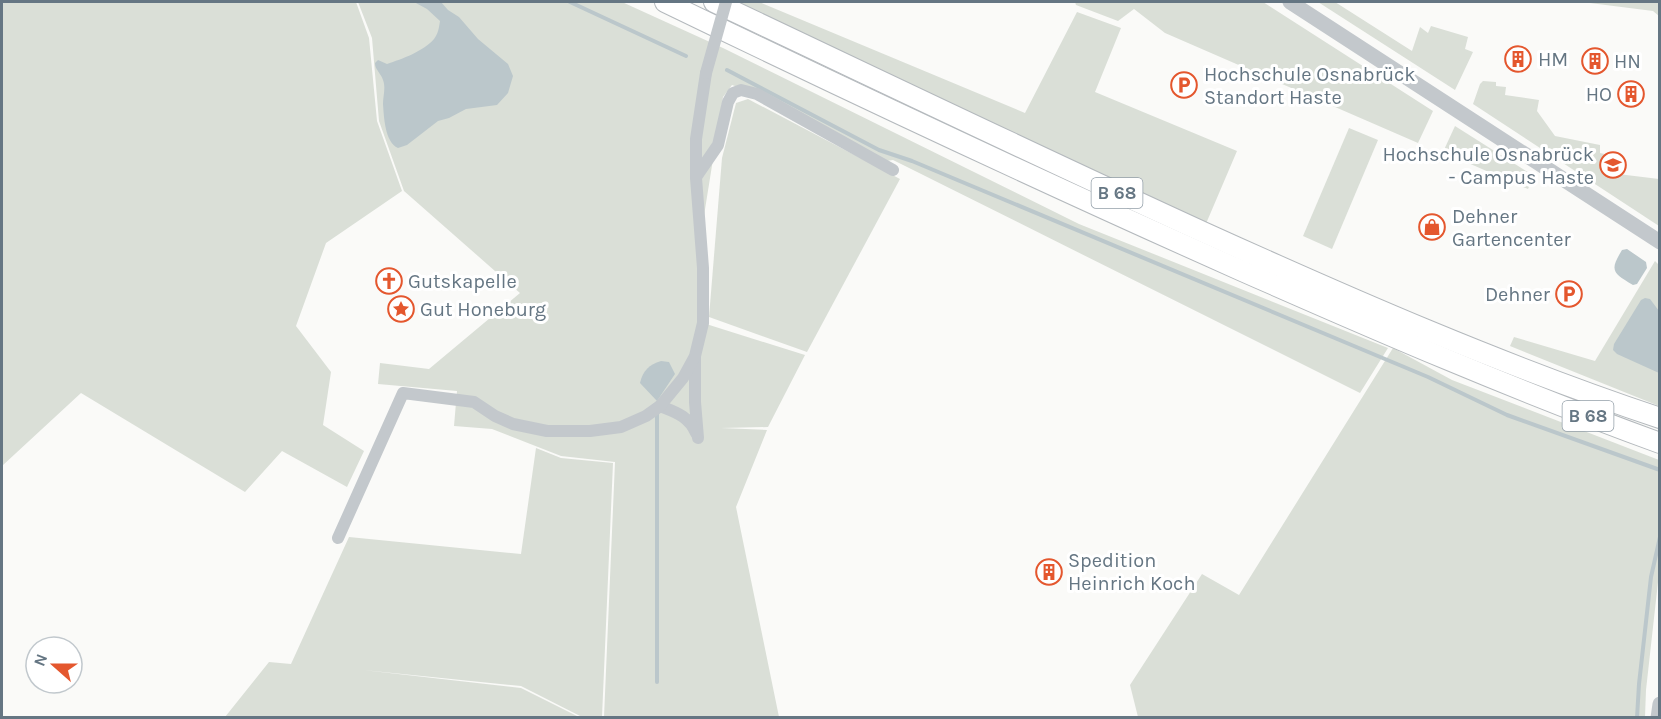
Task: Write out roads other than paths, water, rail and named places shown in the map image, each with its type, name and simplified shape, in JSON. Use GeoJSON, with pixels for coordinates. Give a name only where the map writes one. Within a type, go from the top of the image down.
{"type":"FeatureCollection","features":[{"type":"Feature","properties":{"kind":"highway","name":"B 68"},"geometry":{"type":"LineString","coordinates":[[665,2],[1076,197],[1346,317],[1659,443]]}},
{"type":"Feature","properties":{"kind":"highway","name":"B 68"},"geometry":{"type":"LineString","coordinates":[[714,2],[1061,168],[1353,300],[1599,398],[1659,418]]}},
{"type":"Feature","properties":{"kind":"street"},"geometry":{"type":"LineString","coordinates":[[657,408],[680,414],[692,424],[698,438],[695,356],[703,323],[703,288],[696,178],[696,139],[706,73],[726,2]]}},
{"type":"Feature","properties":{"kind":"street"},"geometry":{"type":"LineString","coordinates":[[1290,2],[1659,242]]}},
{"type":"Feature","properties":{"kind":"street"},"geometry":{"type":"LineString","coordinates":[[696,178],[718,145],[728,102],[733,93],[741,90],[757,94],[893,170]]}},
{"type":"Feature","properties":{"kind":"street"},"geometry":{"type":"LineString","coordinates":[[338,538],[403,393],[474,402],[495,416],[513,424],[547,431],[607,430],[634,423],[657,408],[683,378],[695,356]]}},
{"type":"Feature","properties":{"kind":"street"},"geometry":{"type":"LineString","coordinates":[[1658,717],[1659,704]]}},
{"type":"Feature","properties":{"kind":"waterway"},"geometry":{"type":"LineString","coordinates":[[570,2],[686,56]]}},
{"type":"Feature","properties":{"kind":"waterway"},"geometry":{"type":"LineString","coordinates":[[727,70],[879,150],[912,161],[1428,377],[1507,415],[1660,470]]}},
{"type":"Feature","properties":{"kind":"waterway"},"geometry":{"type":"LineString","coordinates":[[657,411],[657,682]]}},
{"type":"Feature","properties":{"kind":"waterway"},"geometry":{"type":"LineString","coordinates":[[1637,718],[1651,577],[1660,537]]}},
{"type":"Feature","properties":{"kind":"place","name":"HM"},"geometry":{"type":"Point","coordinates":[1518,59]}},
{"type":"Feature","properties":{"kind":"place","name":"HN"},"geometry":{"type":"Point","coordinates":[1595,61]}},
{"type":"Feature","properties":{"kind":"place","name":"Hochschule Osnabrück Standort Haste"},"geometry":{"type":"Point","coordinates":[1184,85]}},
{"type":"Feature","properties":{"kind":"place","name":"HO"},"geometry":{"type":"Point","coordinates":[1631,94]}},
{"type":"Feature","properties":{"kind":"place","name":"Hochschule Osnabrück - Campus Haste"},"geometry":{"type":"Point","coordinates":[1613,165]}},
{"type":"Feature","properties":{"kind":"place","name":"Dehner Gartencenter"},"geometry":{"type":"Point","coordinates":[1432,227]}},
{"type":"Feature","properties":{"kind":"place","name":"Gutskapelle"},"geometry":{"type":"Point","coordinates":[389,281]}},
{"type":"Feature","properties":{"kind":"place","name":"Dehner"},"geometry":{"type":"Point","coordinates":[1569,294]}},
{"type":"Feature","properties":{"kind":"place","name":"Gut Honeburg"},"geometry":{"type":"Point","coordinates":[401,309]}},
{"type":"Feature","properties":{"kind":"place","name":"Spedition Heinrich Koch"},"geometry":{"type":"Point","coordinates":[1049,572]}}]}
